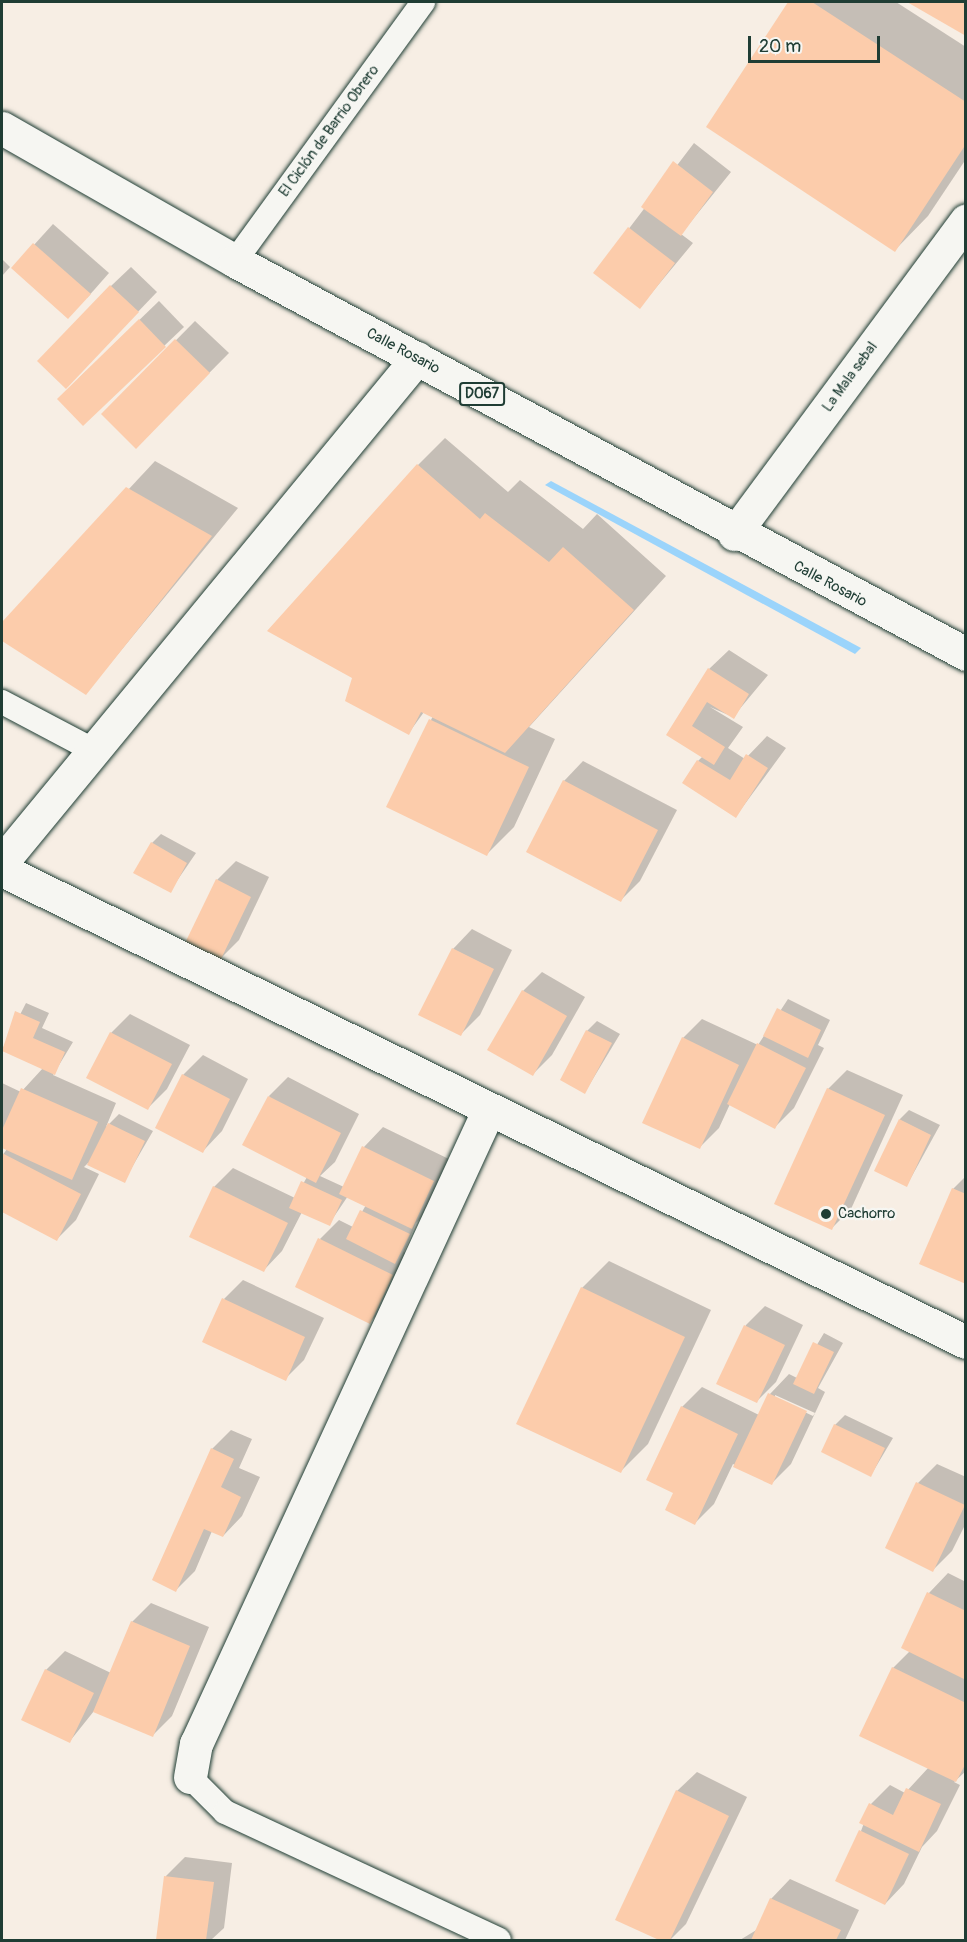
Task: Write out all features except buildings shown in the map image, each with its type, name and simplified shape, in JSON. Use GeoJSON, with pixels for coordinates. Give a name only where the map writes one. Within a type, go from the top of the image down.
{"type":"FeatureCollection","features":[{"type":"Feature","properties":{"kind":"street","name":"Calle Rosario"},"geometry":{"type":"LineString","coordinates":[[2,128],[235,261],[417,358],[734,534],[966,654]]}},
{"type":"Feature","properties":{"kind":"street","name":"La Mala sebal"},"geometry":{"type":"LineString","coordinates":[[734,534],[966,220]]}},
{"type":"Feature","properties":{"kind":"street"},"geometry":{"type":"LineString","coordinates":[[2,862],[417,358]]}},
{"type":"Feature","properties":{"kind":"street"},"geometry":{"type":"LineString","coordinates":[[2,870],[966,1342]]}},
{"type":"Feature","properties":{"kind":"street"},"geometry":{"type":"LineString","coordinates":[[190,1777],[196,1744],[489,1109]]}},
{"type":"Feature","properties":{"kind":"lane","name":"El Ciclón de Barrio Obrero"},"geometry":{"type":"LineString","coordinates":[[235,261],[423,2]]}},
{"type":"Feature","properties":{"kind":"lane"},"geometry":{"type":"LineString","coordinates":[[2,702],[93,750]]}},
{"type":"Feature","properties":{"kind":"lane"},"geometry":{"type":"LineString","coordinates":[[190,1777],[225,1812],[499,1941]]}},
{"type":"Feature","properties":{"kind":"water"},"geometry":{"type":"Polygon","coordinates":[[[551,481],[861,648],[855,654],[545,485],[551,481]]]}},
{"type":"Feature","properties":{"kind":"place","name":"Cachorro"},"geometry":{"type":"Point","coordinates":[826,1214]}}]}
